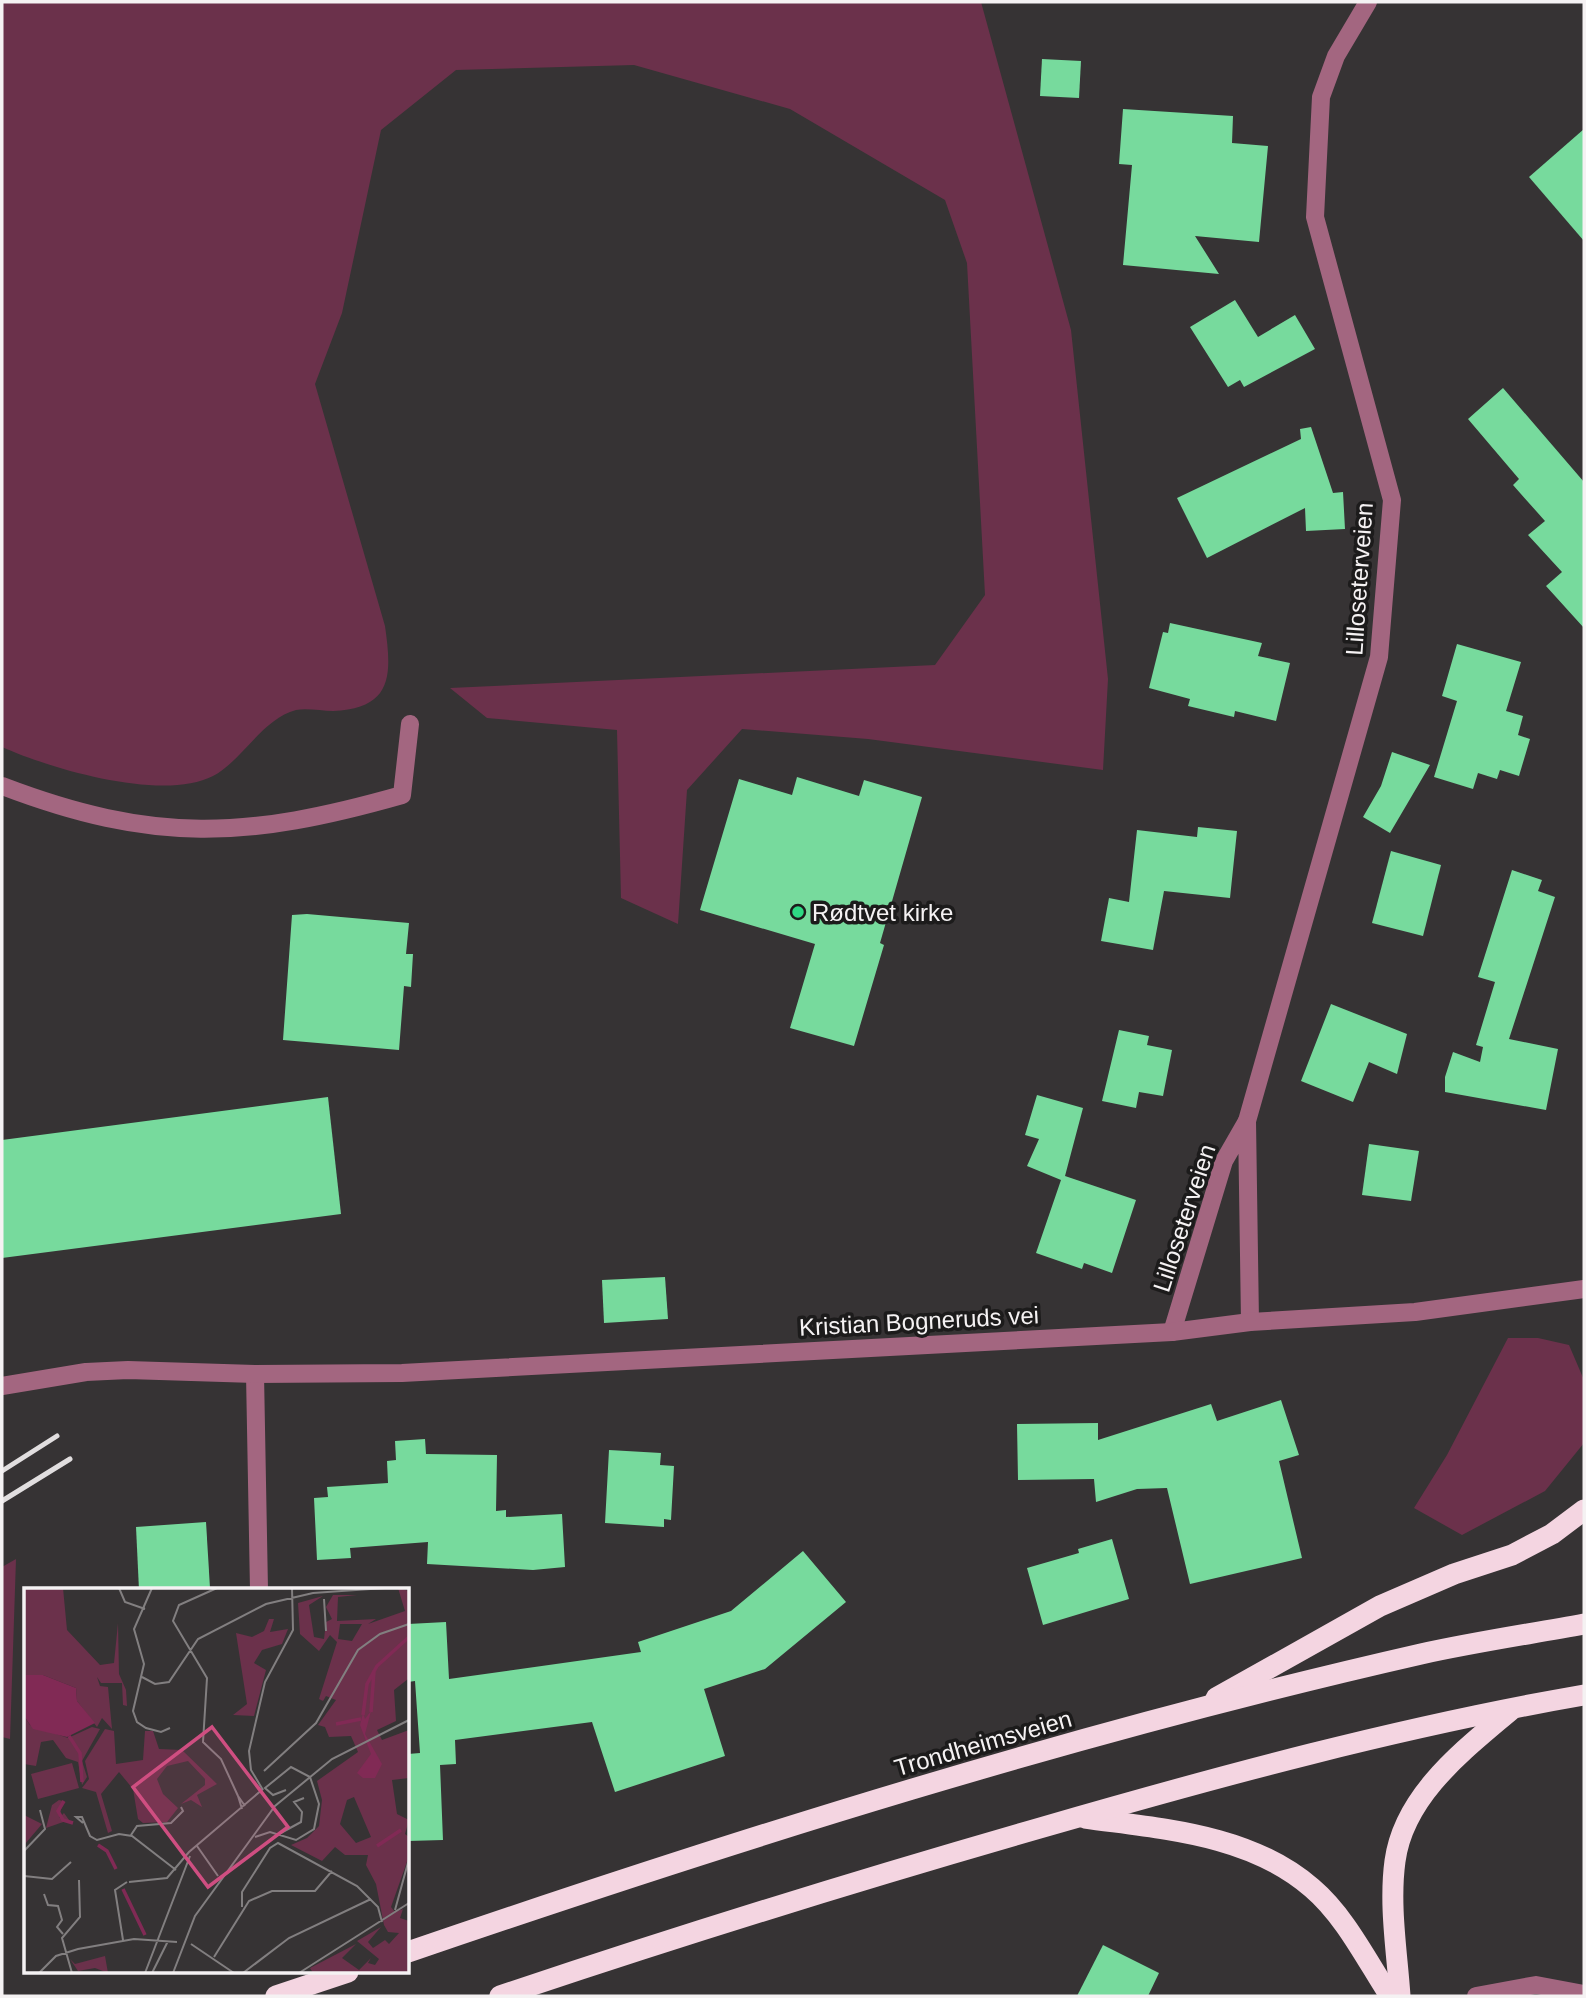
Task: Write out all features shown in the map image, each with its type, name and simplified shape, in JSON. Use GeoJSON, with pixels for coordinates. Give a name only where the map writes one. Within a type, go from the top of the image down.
{"type":"FeatureCollection","features":[{"type":"Feature","properties":{"kind":"highway"},"geometry":{"type":"LineString","coordinates":[[1197,1709],[1380,1606],[1454,1574],[1512,1555],[1552,1534],[1584,1510]]}},
{"type":"Feature","properties":{"kind":"highway","name":"Trondheimsveien"},"geometry":{"type":"LineString","coordinates":[[410,1951],[679,1860],[1197,1709],[1423,1654],[1584,1624]]}},
{"type":"Feature","properties":{"kind":"highway"},"geometry":{"type":"LineString","coordinates":[[500,1996],[705,1929],[1242,1770],[1514,1707],[1584,1695]]}},
{"type":"Feature","properties":{"kind":"highway"},"geometry":{"type":"LineString","coordinates":[[1400,1996],[1393,1887],[1395,1858],[1408,1822],[1438,1776],[1514,1707]]}},
{"type":"Feature","properties":{"kind":"highway"},"geometry":{"type":"LineString","coordinates":[[1076,1817],[1185,1833],[1245,1847],[1270,1858],[1313,1889],[1333,1910],[1390,1996]]}},
{"type":"Feature","properties":{"kind":"highway"},"geometry":{"type":"LineString","coordinates":[[276,1996],[342,1974]]}},
{"type":"Feature","properties":{"kind":"street","name":"Lilloseterveien"},"geometry":{"type":"LineString","coordinates":[[1172,1332],[1224,1161],[1247,1121],[1379,657],[1392,500],[1315,217],[1321,97],[1336,55],[1368,2]]}},
{"type":"Feature","properties":{"kind":"street"},"geometry":{"type":"LineString","coordinates":[[2,786],[79,812],[140,826],[190,831],[287,823],[402,795],[410,724]]}},
{"type":"Feature","properties":{"kind":"street","name":"Lilloseterveien"},"geometry":{"type":"LineString","coordinates":[[1247,1121],[1250,1322]]}},
{"type":"Feature","properties":{"kind":"street","name":"Kristian Bogneruds vei"},"geometry":{"type":"LineString","coordinates":[[2,1386],[86,1372],[128,1370],[254,1374],[402,1373],[1172,1332],[1250,1322],[1415,1312],[1584,1289]]}},
{"type":"Feature","properties":{"kind":"street"},"geometry":{"type":"LineString","coordinates":[[254,1374],[259,1588]]}},
{"type":"Feature","properties":{"kind":"street"},"geometry":{"type":"LineString","coordinates":[[1476,1996],[1536,1985],[1584,1994]]}},
{"type":"Feature","properties":{"kind":"shaded area"},"geometry":{"type":"Polygon","coordinates":[[[2,2],[981,2],[1071,330],[1108,679],[1103,770],[868,739],[742,729],[687,790],[678,924],[621,898],[617,730],[487,718],[450,688],[935,665],[985,595],[967,263],[945,200],[790,109],[634,65],[456,70],[381,130],[342,313],[315,384],[385,626],[387,674],[378,696],[353,708],[333,711],[300,709],[284,715],[262,731],[223,769],[213,776],[192,783],[166,786],[107,779],[77,773],[2,747],[2,2]]]}},
{"type":"Feature","properties":{"kind":"shaded area"},"geometry":{"type":"Polygon","coordinates":[[[1508,1338],[1538,1338],[1569,1345],[1584,1380],[1584,1443],[1545,1491],[1462,1535],[1414,1508],[1447,1455],[1508,1338]]]}},
{"type":"Feature","properties":{"kind":"shaded area"},"geometry":{"type":"Polygon","coordinates":[[[16,1559],[10,1739],[2,1737],[2,1567],[16,1559]]]}},
{"type":"Feature","properties":{"kind":"building"},"geometry":{"type":"Polygon","coordinates":[[[1042,59],[1081,61],[1079,98],[1040,96],[1042,59]]]}},
{"type":"Feature","properties":{"kind":"building"},"geometry":{"type":"Polygon","coordinates":[[[1123,109],[1233,116],[1232,143],[1268,146],[1259,242],[1195,236],[1219,274],[1123,265],[1132,165],[1119,164],[1123,109]]]}},
{"type":"Feature","properties":{"kind":"building"},"geometry":{"type":"Polygon","coordinates":[[[1584,129],[1584,241],[1529,177],[1584,129]]]}},
{"type":"Feature","properties":{"kind":"building"},"geometry":{"type":"Polygon","coordinates":[[[1235,300],[1258,337],[1295,315],[1315,349],[1244,387],[1240,380],[1228,387],[1190,327],[1235,300]]]}},
{"type":"Feature","properties":{"kind":"building"},"geometry":{"type":"Polygon","coordinates":[[[1503,388],[1584,482],[1584,628],[1546,586],[1562,572],[1528,535],[1545,521],[1513,485],[1519,479],[1468,419],[1503,388]]]}},
{"type":"Feature","properties":{"kind":"building"},"geometry":{"type":"Polygon","coordinates":[[[1311,427],[1333,493],[1343,492],[1345,529],[1306,531],[1305,508],[1207,558],[1177,498],[1301,439],[1300,429],[1311,427]]]}},
{"type":"Feature","properties":{"kind":"building"},"geometry":{"type":"Polygon","coordinates":[[[1170,623],[1262,643],[1258,656],[1290,663],[1276,721],[1235,711],[1234,717],[1188,706],[1190,699],[1149,688],[1163,632],[1168,633],[1170,623]]]}},
{"type":"Feature","properties":{"kind":"building"},"geometry":{"type":"Polygon","coordinates":[[[1457,644],[1521,662],[1506,711],[1523,716],[1518,735],[1530,739],[1519,776],[1500,770],[1497,779],[1478,773],[1473,789],[1434,777],[1457,701],[1442,696],[1457,644]]]}},
{"type":"Feature","properties":{"kind":"building"},"geometry":{"type":"Polygon","coordinates":[[[1392,752],[1430,765],[1390,833],[1363,817],[1381,786],[1392,752]]]}},
{"type":"Feature","properties":{"kind":"building","name":"Rødtvet kirke"},"geometry":{"type":"Polygon","coordinates":[[[797,777],[859,796],[864,780],[922,797],[880,943],[884,945],[854,1046],[790,1028],[815,944],[700,910],[739,779],[792,795],[797,777]]]}},
{"type":"Feature","properties":{"kind":"building"},"geometry":{"type":"Polygon","coordinates":[[[1198,827],[1237,831],[1230,898],[1164,891],[1153,950],[1101,941],[1109,898],[1129,902],[1137,830],[1197,837],[1198,827]]]}},
{"type":"Feature","properties":{"kind":"building"},"geometry":{"type":"Polygon","coordinates":[[[1391,851],[1441,865],[1423,936],[1372,923],[1391,851]]]}},
{"type":"Feature","properties":{"kind":"building"},"geometry":{"type":"Polygon","coordinates":[[[1512,870],[1542,880],[1538,891],[1555,897],[1509,1039],[1558,1049],[1546,1110],[1445,1092],[1445,1077],[1453,1052],[1480,1062],[1483,1047],[1476,1045],[1495,982],[1478,977],[1512,870]]]}},
{"type":"Feature","properties":{"kind":"building"},"geometry":{"type":"Polygon","coordinates":[[[292,915],[409,923],[406,954],[413,954],[411,987],[404,986],[399,1050],[283,1040],[292,915]]]}},
{"type":"Feature","properties":{"kind":"building"},"geometry":{"type":"Polygon","coordinates":[[[1331,1004],[1407,1034],[1397,1074],[1369,1062],[1353,1102],[1301,1081],[1331,1004]]]}},
{"type":"Feature","properties":{"kind":"building"},"geometry":{"type":"Polygon","coordinates":[[[1119,1030],[1149,1036],[1147,1045],[1172,1050],[1163,1096],[1139,1092],[1136,1108],[1102,1101],[1119,1030]]]}},
{"type":"Feature","properties":{"kind":"building"},"geometry":{"type":"Polygon","coordinates":[[[1037,1095],[1083,1108],[1065,1176],[1136,1200],[1112,1273],[1084,1263],[1082,1269],[1036,1253],[1061,1180],[1027,1166],[1039,1139],[1025,1135],[1037,1095]]]}},
{"type":"Feature","properties":{"kind":"building"},"geometry":{"type":"Polygon","coordinates":[[[328,1097],[341,1214],[2,1258],[2,1140],[328,1097]]]}},
{"type":"Feature","properties":{"kind":"building"},"geometry":{"type":"Polygon","coordinates":[[[1369,1144],[1419,1151],[1411,1201],[1362,1195],[1369,1144]]]}},
{"type":"Feature","properties":{"kind":"building"},"geometry":{"type":"Polygon","coordinates":[[[665,1277],[668,1319],[604,1323],[602,1280],[665,1277]]]}},
{"type":"Feature","properties":{"kind":"building"},"geometry":{"type":"Polygon","coordinates":[[[1281,1400],[1299,1455],[1279,1461],[1302,1558],[1190,1584],[1167,1488],[1137,1489],[1096,1502],[1094,1479],[1018,1480],[1017,1424],[1098,1423],[1098,1440],[1211,1404],[1217,1421],[1281,1400]]]}},
{"type":"Feature","properties":{"kind":"building"},"geometry":{"type":"Polygon","coordinates":[[[425,1439],[426,1454],[497,1455],[496,1511],[506,1510],[506,1517],[562,1514],[565,1567],[533,1570],[427,1564],[428,1542],[350,1548],[351,1558],[317,1560],[314,1498],[328,1497],[327,1487],[388,1483],[387,1461],[396,1460],[395,1441],[425,1439]]]}},
{"type":"Feature","properties":{"kind":"building"},"geometry":{"type":"Polygon","coordinates":[[[609,1450],[661,1453],[660,1465],[674,1466],[671,1520],[664,1519],[664,1527],[605,1523],[609,1450]]]}},
{"type":"Feature","properties":{"kind":"building"},"geometry":{"type":"Polygon","coordinates":[[[206,1522],[210,1588],[139,1588],[136,1527],[206,1522]]]}},
{"type":"Feature","properties":{"kind":"building"},"geometry":{"type":"Polygon","coordinates":[[[1112,1539],[1129,1599],[1043,1625],[1027,1568],[1079,1553],[1078,1549],[1112,1539]]]}},
{"type":"Feature","properties":{"kind":"building"},"geometry":{"type":"Polygon","coordinates":[[[803,1551],[846,1602],[765,1669],[704,1689],[725,1756],[615,1792],[592,1722],[455,1740],[456,1764],[440,1765],[443,1840],[410,1841],[410,1754],[420,1753],[415,1681],[410,1682],[410,1624],[446,1622],[449,1679],[641,1652],[638,1642],[731,1611],[803,1551]]]}},
{"type":"Feature","properties":{"kind":"building"},"geometry":{"type":"Polygon","coordinates":[[[1103,1945],[1159,1973],[1148,1996],[1077,1996],[1103,1945]]]}},
{"type":"Feature","properties":{"kind":"railway"},"geometry":{"type":"LineString","coordinates":[[2,1471],[57,1436]]}},
{"type":"Feature","properties":{"kind":"railway"},"geometry":{"type":"LineString","coordinates":[[2,1501],[70,1459]]}},
{"type":"Feature","properties":{"kind":"place","name":"Rødtvet kirke"},"geometry":{"type":"Point","coordinates":[798,912]}}]}
